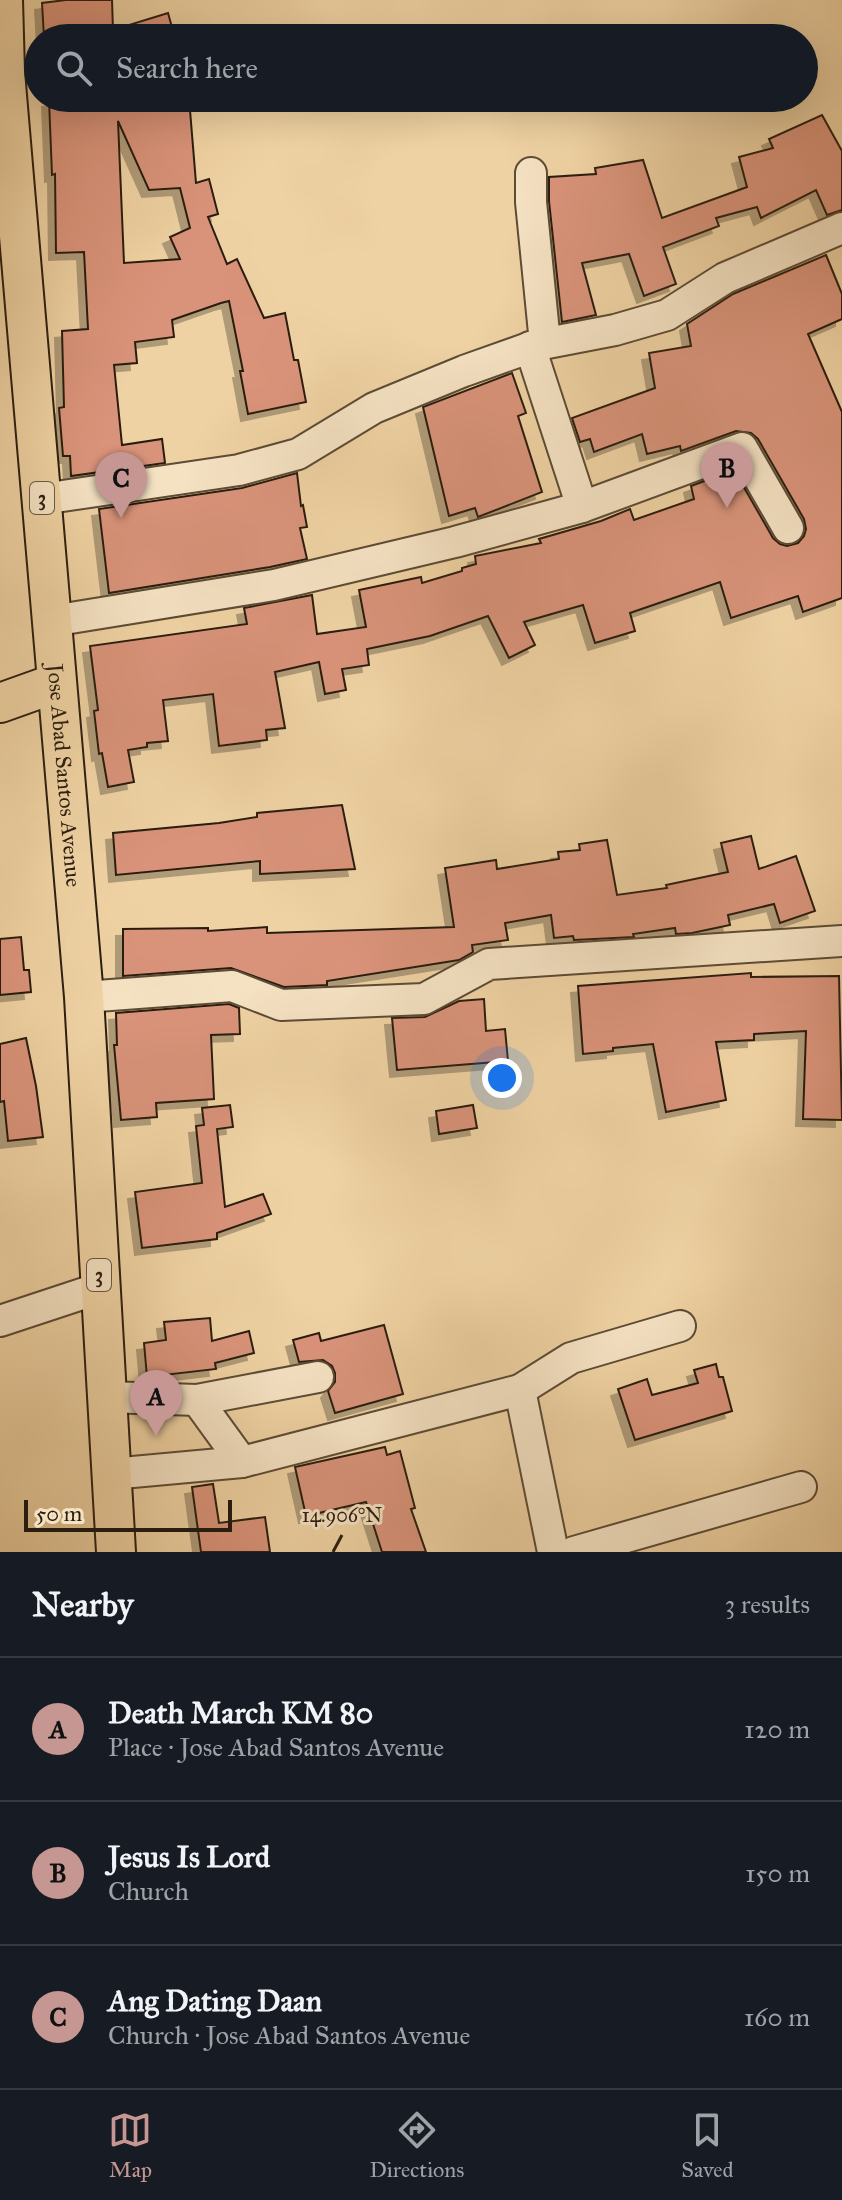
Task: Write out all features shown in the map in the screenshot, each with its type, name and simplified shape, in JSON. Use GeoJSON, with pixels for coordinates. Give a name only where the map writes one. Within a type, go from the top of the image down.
{"type":"FeatureCollection","features":[{"type":"Feature","properties":{"kind":"main road","name":"Jose Abad Santos Avenue"},"geometry":{"type":"LineString","coordinates":[[3,0],[5,72],[84,997],[116,1552]]}},
{"type":"Feature","properties":{"kind":"main road"},"geometry":{"type":"LineString","coordinates":[[0,703],[56,683]]}},
{"type":"Feature","properties":{"kind":"street"},"geometry":{"type":"LineString","coordinates":[[531,173],[537,345],[582,507]]}},
{"type":"Feature","properties":{"kind":"street"},"geometry":{"type":"LineString","coordinates":[[42,499],[239,470],[298,454],[374,408],[537,345],[615,330],[667,315],[725,278],[842,228]]}},
{"type":"Feature","properties":{"kind":"street"},"geometry":{"type":"LineString","coordinates":[[52,621],[274,585],[455,542],[582,507],[742,448],[788,528]]}},
{"type":"Feature","properties":{"kind":"street"},"geometry":{"type":"LineString","coordinates":[[84,997],[232,986],[281,1005],[424,999],[489,964],[842,941]]}},
{"type":"Feature","properties":{"kind":"street"},"geometry":{"type":"LineString","coordinates":[[0,1321],[100,1288]]}},
{"type":"Feature","properties":{"kind":"street"},"geometry":{"type":"LineString","coordinates":[[111,1474],[242,1462],[520,1390],[571,1358],[680,1326]]}},
{"type":"Feature","properties":{"kind":"street"},"geometry":{"type":"LineString","coordinates":[[106,1397],[197,1400],[318,1377]]}},
{"type":"Feature","properties":{"kind":"street"},"geometry":{"type":"LineString","coordinates":[[520,1390],[553,1552]]}},
{"type":"Feature","properties":{"kind":"street"},"geometry":{"type":"LineString","coordinates":[[197,1400],[242,1462]]}},
{"type":"Feature","properties":{"kind":"street"},"geometry":{"type":"LineString","coordinates":[[574,1552],[801,1487]]}},
{"type":"Feature","properties":{"kind":"building"},"geometry":{"type":"Polygon","coordinates":[[[112,0],[113,24],[43,24],[42,3],[112,0]]]}},
{"type":"Feature","properties":{"kind":"building"},"geometry":{"type":"Polygon","coordinates":[[[168,13],[171,24],[132,24],[168,13]]]}},
{"type":"Feature","properties":{"kind":"building"},"geometry":{"type":"Polygon","coordinates":[[[49,112],[190,112],[196,183],[209,179],[218,214],[208,217],[227,264],[237,259],[264,318],[285,313],[306,402],[248,414],[229,301],[221,303],[172,320],[174,337],[135,342],[137,363],[114,365],[122,445],[162,439],[165,463],[71,476],[70,456],[63,456],[59,408],[64,407],[62,331],[88,329],[84,252],[56,253],[55,174],[52,175],[49,112]],[[118,121],[124,263],[180,259],[170,237],[190,228],[180,188],[149,190],[118,121]]]}},
{"type":"Feature","properties":{"kind":"building"},"geometry":{"type":"Polygon","coordinates":[[[822,115],[842,151],[842,210],[827,215],[816,190],[761,218],[757,207],[716,218],[719,226],[663,247],[676,284],[644,296],[629,254],[582,263],[596,315],[562,322],[549,177],[596,174],[595,168],[643,160],[662,218],[747,187],[739,157],[773,148],[769,139],[822,115]]]}},
{"type":"Feature","properties":{"kind":"building"},"geometry":{"type":"Polygon","coordinates":[[[826,255],[842,294],[842,319],[808,334],[842,412],[842,598],[803,612],[798,596],[731,618],[720,582],[630,613],[635,631],[595,643],[583,605],[524,622],[535,645],[509,658],[488,616],[430,636],[367,649],[369,665],[342,669],[346,690],[325,694],[319,662],[275,672],[285,728],[266,730],[267,740],[219,746],[213,694],[163,700],[168,741],[147,743],[147,747],[128,750],[134,782],[108,787],[102,753],[99,754],[94,711],[98,710],[90,646],[247,624],[244,608],[312,595],[317,634],[366,627],[359,590],[421,577],[422,583],[476,564],[475,556],[541,543],[539,539],[630,509],[634,520],[694,499],[691,486],[734,470],[773,538],[787,546],[798,543],[806,529],[804,519],[758,439],[751,433],[736,431],[681,451],[680,446],[647,454],[642,434],[594,452],[590,439],[580,442],[572,418],[655,388],[649,353],[691,346],[687,324],[733,294],[826,255]]]}},
{"type":"Feature","properties":{"kind":"building"},"geometry":{"type":"Polygon","coordinates":[[[512,373],[526,413],[518,416],[542,492],[478,517],[475,508],[449,516],[423,407],[512,373]]]}},
{"type":"Feature","properties":{"kind":"building"},"geometry":{"type":"Polygon","coordinates":[[[297,473],[307,527],[300,528],[307,559],[109,593],[99,509],[242,488],[297,473]]]}},
{"type":"Feature","properties":{"kind":"building"},"geometry":{"type":"Polygon","coordinates":[[[342,805],[355,869],[260,874],[260,861],[116,875],[113,833],[219,823],[257,817],[257,813],[342,805]]]}},
{"type":"Feature","properties":{"kind":"building"},"geometry":{"type":"Polygon","coordinates":[[[751,836],[759,869],[796,856],[815,911],[780,923],[774,904],[728,915],[730,925],[692,933],[676,934],[675,928],[633,934],[634,937],[574,940],[573,936],[554,938],[551,915],[505,923],[508,940],[472,945],[473,952],[459,960],[327,981],[327,985],[284,987],[231,968],[123,976],[123,929],[208,928],[208,931],[267,927],[267,933],[454,927],[445,868],[496,860],[497,869],[559,859],[558,852],[580,850],[579,844],[607,840],[617,895],[667,888],[666,885],[728,872],[721,843],[751,836]]]}},
{"type":"Feature","properties":{"kind":"building"},"geometry":{"type":"Polygon","coordinates":[[[21,937],[24,970],[29,970],[31,992],[0,995],[0,939],[21,937]]]}},
{"type":"Feature","properties":{"kind":"building"},"geometry":{"type":"Polygon","coordinates":[[[751,973],[751,977],[839,976],[842,1120],[803,1119],[806,1031],[754,1034],[754,1040],[716,1042],[726,1100],[666,1112],[653,1044],[583,1054],[578,986],[751,973]]]}},
{"type":"Feature","properties":{"kind":"building"},"geometry":{"type":"Polygon","coordinates":[[[484,999],[486,1031],[505,1029],[508,1061],[397,1070],[392,1018],[425,1017],[459,1001],[484,999]]]}},
{"type":"Feature","properties":{"kind":"building"},"geometry":{"type":"Polygon","coordinates":[[[229,1004],[239,1008],[240,1034],[211,1035],[214,1099],[156,1103],[157,1117],[121,1120],[114,1045],[117,1045],[116,1013],[229,1004]]]}},
{"type":"Feature","properties":{"kind":"building"},"geometry":{"type":"Polygon","coordinates":[[[26,1038],[43,1137],[8,1141],[4,1101],[0,1102],[0,1044],[26,1038]]]}},
{"type":"Feature","properties":{"kind":"building"},"geometry":{"type":"Polygon","coordinates":[[[230,1105],[233,1127],[217,1129],[225,1207],[263,1194],[271,1214],[217,1233],[217,1239],[142,1248],[135,1192],[202,1183],[196,1126],[204,1125],[202,1108],[230,1105]]]}},
{"type":"Feature","properties":{"kind":"building"},"geometry":{"type":"Polygon","coordinates":[[[473,1105],[477,1128],[439,1134],[436,1111],[473,1105]]]}},
{"type":"Feature","properties":{"kind":"building"},"geometry":{"type":"Polygon","coordinates":[[[210,1318],[212,1341],[249,1331],[254,1353],[215,1363],[216,1369],[147,1377],[144,1343],[166,1340],[164,1322],[210,1318]]]}},
{"type":"Feature","properties":{"kind":"building"},"geometry":{"type":"Polygon","coordinates":[[[384,1325],[403,1394],[335,1413],[328,1391],[335,1382],[332,1366],[323,1360],[299,1362],[293,1340],[319,1333],[321,1341],[384,1325]]]}},
{"type":"Feature","properties":{"kind":"building"},"geometry":{"type":"Polygon","coordinates":[[[716,1364],[719,1377],[723,1377],[732,1411],[635,1440],[618,1389],[647,1379],[652,1395],[698,1383],[694,1370],[716,1364]]]}},
{"type":"Feature","properties":{"kind":"building"},"geometry":{"type":"Polygon","coordinates":[[[385,1447],[387,1455],[400,1451],[415,1508],[411,1509],[426,1552],[382,1552],[366,1502],[306,1516],[295,1467],[385,1447]]]}},
{"type":"Feature","properties":{"kind":"building"},"geometry":{"type":"Polygon","coordinates":[[[213,1484],[219,1523],[265,1517],[270,1552],[201,1552],[192,1487],[213,1484]]]}},
{"type":"Feature","properties":{"kind":"place","name":"Jesus Is Lord"},"geometry":{"type":"Point","coordinates":[727,508]}},
{"type":"Feature","properties":{"kind":"place","name":"Ang Dating Daan"},"geometry":{"type":"Point","coordinates":[121,518]}},
{"type":"Feature","properties":{"kind":"place","name":"Death March KM 80"},"geometry":{"type":"Point","coordinates":[156,1436]}}]}
